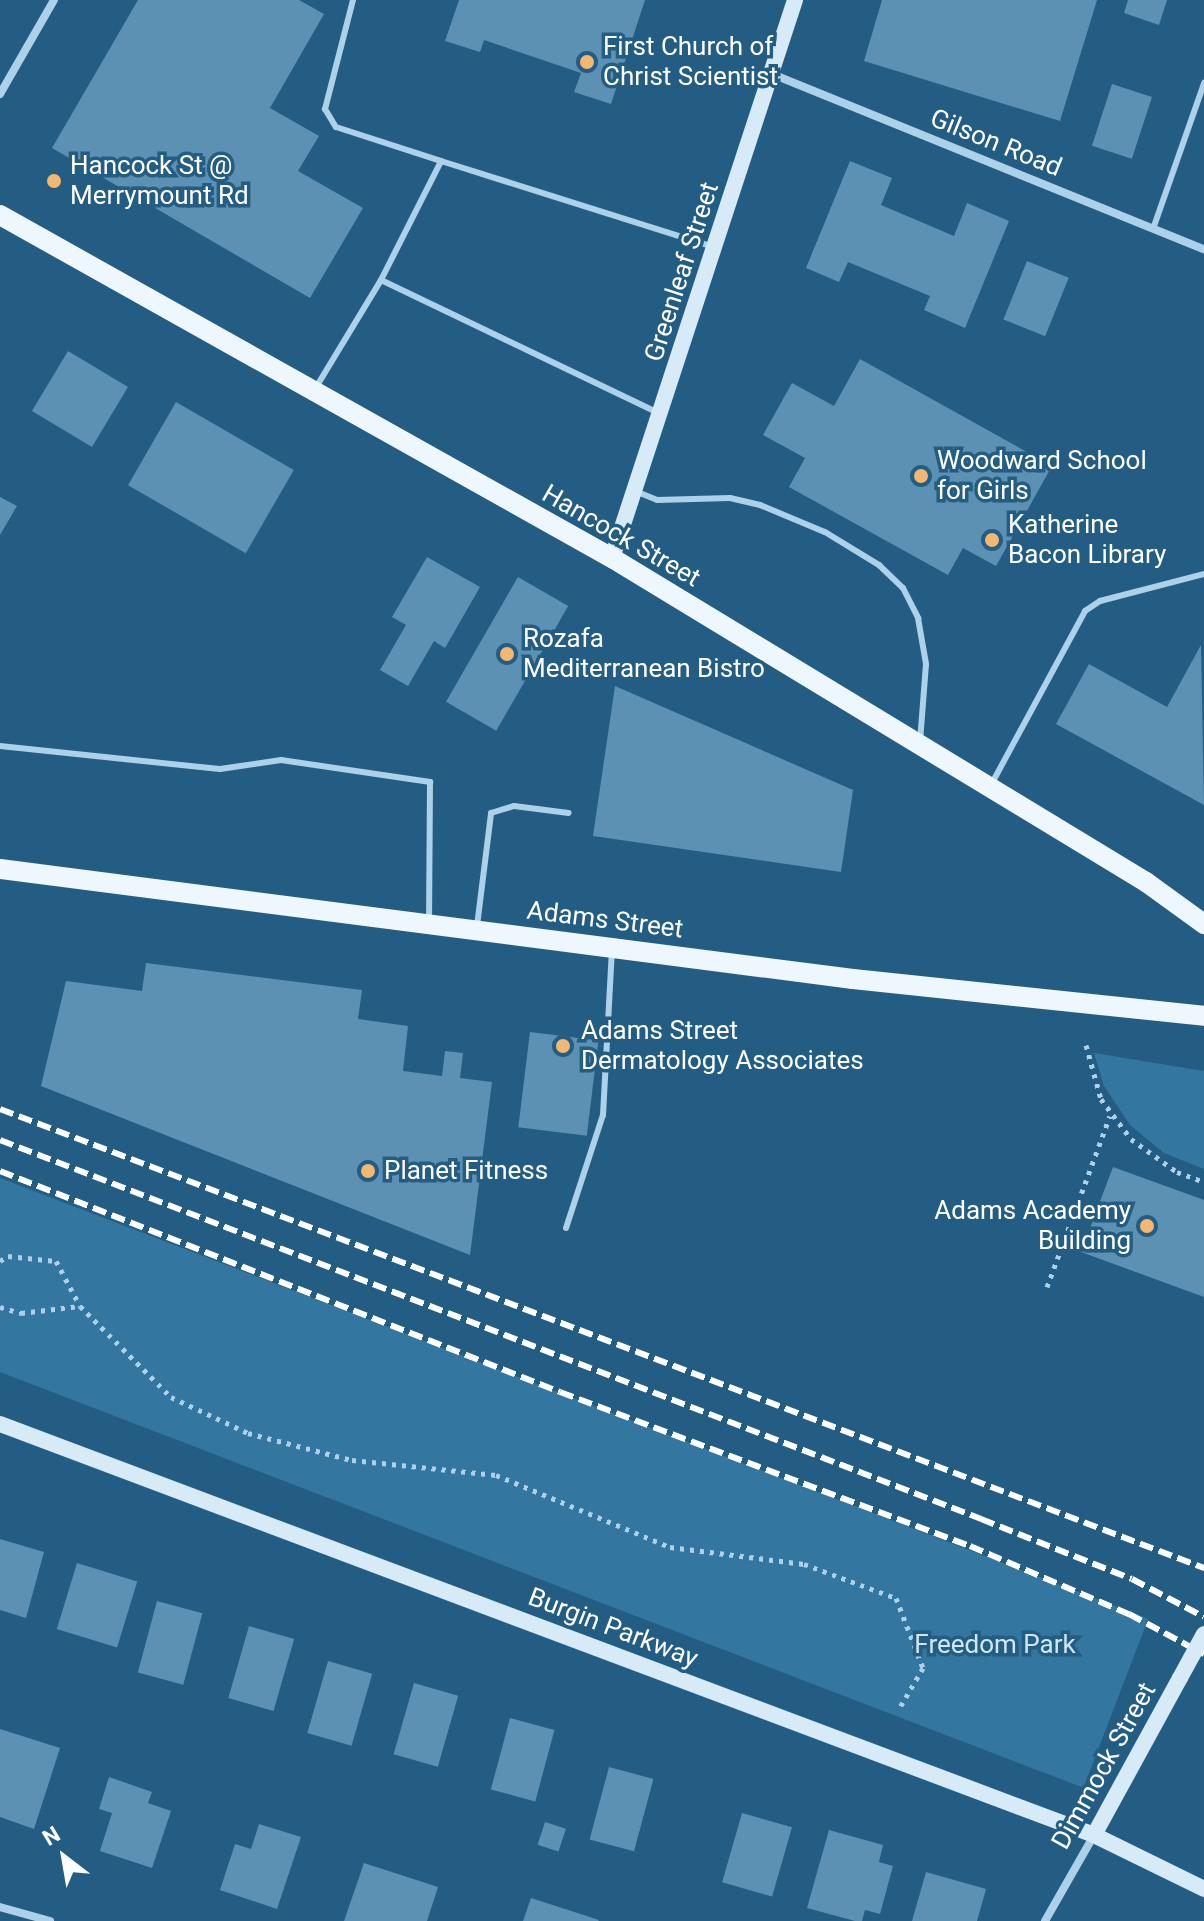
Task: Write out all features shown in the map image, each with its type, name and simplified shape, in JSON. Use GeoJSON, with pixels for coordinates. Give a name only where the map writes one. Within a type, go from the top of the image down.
{"type":"FeatureCollection","features":[{"type":"Feature","properties":{"kind":"main road","name":"Greenleaf Street"},"geometry":{"type":"LineString","coordinates":[[612,558],[795,0]]}},
{"type":"Feature","properties":{"kind":"main road","name":"Hancock Street"},"geometry":{"type":"LineString","coordinates":[[0,215],[612,558],[990,788],[1204,924]]}},
{"type":"Feature","properties":{"kind":"main road","name":"Adams Street"},"geometry":{"type":"LineString","coordinates":[[0,869],[612,947],[1204,1016]]}},
{"type":"Feature","properties":{"kind":"main road","name":"Burgin Parkway"},"geometry":{"type":"LineString","coordinates":[[0,1424],[1094,1835],[1204,1889]]}},
{"type":"Feature","properties":{"kind":"main road","name":"Dimmock Street"},"geometry":{"type":"LineString","coordinates":[[1094,1835],[1204,1634]]}},
{"type":"Feature","properties":{"kind":"street"},"geometry":{"type":"LineString","coordinates":[[0,94],[54,0]]}},
{"type":"Feature","properties":{"kind":"street","name":"Gilson Road"},"geometry":{"type":"LineString","coordinates":[[772,74],[1204,249]]}},
{"type":"Feature","properties":{"kind":"street","name":"Dimmock Street"},"geometry":{"type":"LineString","coordinates":[[1045,1921],[1094,1835]]}},
{"type":"Feature","properties":{"kind":"street"},"geometry":{"type":"LineString","coordinates":[[0,1907],[50,1921]]}},
{"type":"Feature","properties":{"kind":"lane"},"geometry":{"type":"LineString","coordinates":[[353,0],[325,109],[336,127],[715,247]]}},
{"type":"Feature","properties":{"kind":"lane"},"geometry":{"type":"LineString","coordinates":[[1153,229],[1204,83]]}},
{"type":"Feature","properties":{"kind":"lane"},"geometry":{"type":"LineString","coordinates":[[313,393],[381,280],[441,161]]}},
{"type":"Feature","properties":{"kind":"lane"},"geometry":{"type":"LineString","coordinates":[[381,280],[660,413]]}},
{"type":"Feature","properties":{"kind":"lane"},"geometry":{"type":"LineString","coordinates":[[634,491],[657,500],[730,498],[760,505],[825,532],[879,565],[903,588],[918,618],[926,664],[920,745]]}},
{"type":"Feature","properties":{"kind":"lane"},"geometry":{"type":"LineString","coordinates":[[990,788],[1085,611],[1100,601],[1204,574]]}},
{"type":"Feature","properties":{"kind":"lane"},"geometry":{"type":"LineString","coordinates":[[0,746],[220,769],[281,760],[430,782],[429,923]]}},
{"type":"Feature","properties":{"kind":"lane"},"geometry":{"type":"LineString","coordinates":[[477,930],[491,813],[514,806],[569,813]]}},
{"type":"Feature","properties":{"kind":"lane"},"geometry":{"type":"LineString","coordinates":[[566,1228],[603,1115],[612,947]]}},
{"type":"Feature","properties":{"kind":"path"},"geometry":{"type":"LineString","coordinates":[[1086,1045],[1093,1080],[1110,1115],[1150,1156],[1204,1182]]}},
{"type":"Feature","properties":{"kind":"path"},"geometry":{"type":"LineString","coordinates":[[1047,1287],[1110,1115]]}},
{"type":"Feature","properties":{"kind":"path"},"geometry":{"type":"LineString","coordinates":[[0,1261],[8,1256],[56,1261],[80,1306],[171,1397],[248,1433],[352,1460],[496,1475],[670,1547],[804,1564],[896,1598],[923,1668],[900,1707]]}},
{"type":"Feature","properties":{"kind":"path"},"geometry":{"type":"LineString","coordinates":[[0,1307],[21,1313],[80,1306]]}},
{"type":"Feature","properties":{"kind":"green space"},"geometry":{"type":"Polygon","coordinates":[[[1094,1053],[1204,1071],[1204,1169],[1164,1153],[1130,1125],[1104,1086],[1094,1053]]]}},
{"type":"Feature","properties":{"kind":"green space","name":"Freedom Park"},"geometry":{"type":"Polygon","coordinates":[[[0,1178],[1148,1619],[1083,1788],[0,1372],[0,1178]]]}},
{"type":"Feature","properties":{"kind":"building"},"geometry":{"type":"Polygon","coordinates":[[[138,0],[299,0],[324,14],[270,108],[319,136],[298,171],[363,208],[310,298],[52,148],[138,0]]]}},
{"type":"Feature","properties":{"kind":"building","name":"First Church of Christ Scientist"},"geometry":{"type":"Polygon","coordinates":[[[459,0],[645,0],[611,104],[574,92],[581,73],[484,40],[480,52],[445,41],[459,0]]]}},
{"type":"Feature","properties":{"kind":"building"},"geometry":{"type":"Polygon","coordinates":[[[882,0],[1097,0],[1060,121],[864,61],[882,0]]]}},
{"type":"Feature","properties":{"kind":"building"},"geometry":{"type":"Polygon","coordinates":[[[1128,0],[1167,0],[1159,25],[1124,13],[1128,0]]]}},
{"type":"Feature","properties":{"kind":"building"},"geometry":{"type":"Polygon","coordinates":[[[1112,84],[1152,97],[1132,159],[1092,146],[1112,84]]]}},
{"type":"Feature","properties":{"kind":"building"},"geometry":{"type":"Polygon","coordinates":[[[850,161],[892,178],[881,205],[954,236],[967,203],[1009,221],[965,328],[924,310],[930,296],[848,262],[839,282],[806,268],[850,161]]]}},
{"type":"Feature","properties":{"kind":"building"},"geometry":{"type":"Polygon","coordinates":[[[1027,261],[1069,278],[1045,336],[1003,319],[1027,261]]]}},
{"type":"Feature","properties":{"kind":"building"},"geometry":{"type":"Polygon","coordinates":[[[68,351],[128,387],[92,447],[32,411],[68,351]]]}},
{"type":"Feature","properties":{"kind":"building","name":"Woodward School for Girls"},"geometry":{"type":"Polygon","coordinates":[[[860,359],[1052,466],[996,566],[963,548],[948,575],[789,487],[805,458],[763,435],[792,383],[834,406],[860,359]]]}},
{"type":"Feature","properties":{"kind":"building"},"geometry":{"type":"Polygon","coordinates":[[[176,402],[294,470],[246,553],[128,485],[176,402]]]}},
{"type":"Feature","properties":{"kind":"building"},"geometry":{"type":"Polygon","coordinates":[[[0,497],[17,506],[0,535],[0,497]]]}},
{"type":"Feature","properties":{"kind":"building"},"geometry":{"type":"Polygon","coordinates":[[[427,557],[480,587],[445,648],[434,641],[408,686],[380,670],[406,625],[392,617],[427,557]]]}},
{"type":"Feature","properties":{"kind":"building","name":"Rozafa Mediterranean Bistro"},"geometry":{"type":"Polygon","coordinates":[[[518,577],[568,606],[496,731],[446,702],[518,577]]]}},
{"type":"Feature","properties":{"kind":"building"},"geometry":{"type":"Polygon","coordinates":[[[1201,645],[1204,805],[1056,724],[1089,664],[1167,707],[1201,645]]]}},
{"type":"Feature","properties":{"kind":"building"},"geometry":{"type":"Polygon","coordinates":[[[615,686],[853,790],[841,872],[593,836],[615,686]]]}},
{"type":"Feature","properties":{"kind":"building","name":"Planet Fitness"},"geometry":{"type":"Polygon","coordinates":[[[146,963],[362,990],[358,1019],[408,1026],[403,1071],[442,1076],[445,1051],[463,1053],[460,1078],[492,1082],[470,1255],[41,1086],[66,981],[142,991],[146,963]]]}},
{"type":"Feature","properties":{"kind":"building"},"geometry":{"type":"Polygon","coordinates":[[[530,1032],[598,1040],[587,1136],[518,1127],[530,1032]]]}},
{"type":"Feature","properties":{"kind":"building","name":"Adams Academy Building"},"geometry":{"type":"Polygon","coordinates":[[[1113,1167],[1204,1200],[1204,1297],[1081,1252],[1113,1167]]]}},
{"type":"Feature","properties":{"kind":"building"},"geometry":{"type":"Polygon","coordinates":[[[0,1539],[44,1552],[26,1618],[0,1610],[0,1539]]]}},
{"type":"Feature","properties":{"kind":"building"},"geometry":{"type":"Polygon","coordinates":[[[77,1563],[137,1581],[117,1647],[57,1629],[77,1563]]]}},
{"type":"Feature","properties":{"kind":"building"},"geometry":{"type":"Polygon","coordinates":[[[157,1601],[202,1613],[183,1685],[138,1672],[157,1601]]]}},
{"type":"Feature","properties":{"kind":"building"},"geometry":{"type":"Polygon","coordinates":[[[249,1626],[294,1639],[274,1711],[228,1698],[249,1626]]]}},
{"type":"Feature","properties":{"kind":"building"},"geometry":{"type":"Polygon","coordinates":[[[328,1661],[372,1674],[352,1746],[307,1733],[328,1661]]]}},
{"type":"Feature","properties":{"kind":"building"},"geometry":{"type":"Polygon","coordinates":[[[414,1683],[458,1696],[438,1767],[394,1754],[414,1683]]]}},
{"type":"Feature","properties":{"kind":"building"},"geometry":{"type":"Polygon","coordinates":[[[510,1718],[554,1730],[535,1801],[491,1789],[510,1718]]]}},
{"type":"Feature","properties":{"kind":"building"},"geometry":{"type":"Polygon","coordinates":[[[0,1729],[60,1748],[34,1829],[0,1817],[0,1729]]]}},
{"type":"Feature","properties":{"kind":"building"},"geometry":{"type":"Polygon","coordinates":[[[609,1767],[653,1779],[634,1851],[590,1839],[609,1767]]]}},
{"type":"Feature","properties":{"kind":"building"},"geometry":{"type":"Polygon","coordinates":[[[109,1777],[152,1792],[148,1803],[171,1811],[152,1868],[100,1851],[112,1813],[99,1809],[109,1777]]]}},
{"type":"Feature","properties":{"kind":"building"},"geometry":{"type":"Polygon","coordinates":[[[742,1813],[792,1827],[772,1897],[722,1882],[742,1813]]]}},
{"type":"Feature","properties":{"kind":"building"},"geometry":{"type":"Polygon","coordinates":[[[545,1822],[566,1829],[559,1852],[538,1845],[545,1822]]]}},
{"type":"Feature","properties":{"kind":"building"},"geometry":{"type":"Polygon","coordinates":[[[259,1824],[301,1837],[277,1909],[220,1890],[235,1844],[251,1849],[259,1824]]]}},
{"type":"Feature","properties":{"kind":"building"},"geometry":{"type":"Polygon","coordinates":[[[829,1830],[883,1845],[879,1862],[893,1866],[880,1914],[865,1910],[862,1921],[855,1921],[807,1908],[829,1830]]]}},
{"type":"Feature","properties":{"kind":"building"},"geometry":{"type":"Polygon","coordinates":[[[364,1863],[438,1887],[427,1921],[344,1921],[364,1863]]]}},
{"type":"Feature","properties":{"kind":"building"},"geometry":{"type":"Polygon","coordinates":[[[926,1872],[986,1889],[977,1921],[912,1921],[926,1872]]]}},
{"type":"Feature","properties":{"kind":"building"},"geometry":{"type":"Polygon","coordinates":[[[531,1898],[599,1920],[523,1921],[531,1898]]]}},
{"type":"Feature","properties":{"kind":"railway"},"geometry":{"type":"LineString","coordinates":[[0,1109],[1204,1568]]}},
{"type":"Feature","properties":{"kind":"railway"},"geometry":{"type":"LineString","coordinates":[[0,1140],[981,1519],[1132,1579],[1204,1617]]}},
{"type":"Feature","properties":{"kind":"railway"},"geometry":{"type":"LineString","coordinates":[[0,1171],[560,1392],[970,1546],[1129,1614],[1204,1654]]}},
{"type":"Feature","properties":{"kind":"place","name":"First Church of Christ Scientist"},"geometry":{"type":"Point","coordinates":[587,62]}},
{"type":"Feature","properties":{"kind":"place","name":"Hancock St @ Merrymount Rd"},"geometry":{"type":"Point","coordinates":[54,181]}},
{"type":"Feature","properties":{"kind":"place","name":"Woodward School for Girls"},"geometry":{"type":"Point","coordinates":[921,476]}},
{"type":"Feature","properties":{"kind":"place","name":"Katherine Bacon Library"},"geometry":{"type":"Point","coordinates":[992,540]}},
{"type":"Feature","properties":{"kind":"place","name":"Rozafa Mediterranean Bistro"},"geometry":{"type":"Point","coordinates":[507,654]}},
{"type":"Feature","properties":{"kind":"place","name":"Adams Street Dermatology Associates"},"geometry":{"type":"Point","coordinates":[563,1046]}},
{"type":"Feature","properties":{"kind":"place","name":"Planet Fitness"},"geometry":{"type":"Point","coordinates":[368,1171]}},
{"type":"Feature","properties":{"kind":"place","name":"Adams Academy Building"},"geometry":{"type":"Point","coordinates":[1147,1226]}}]}
